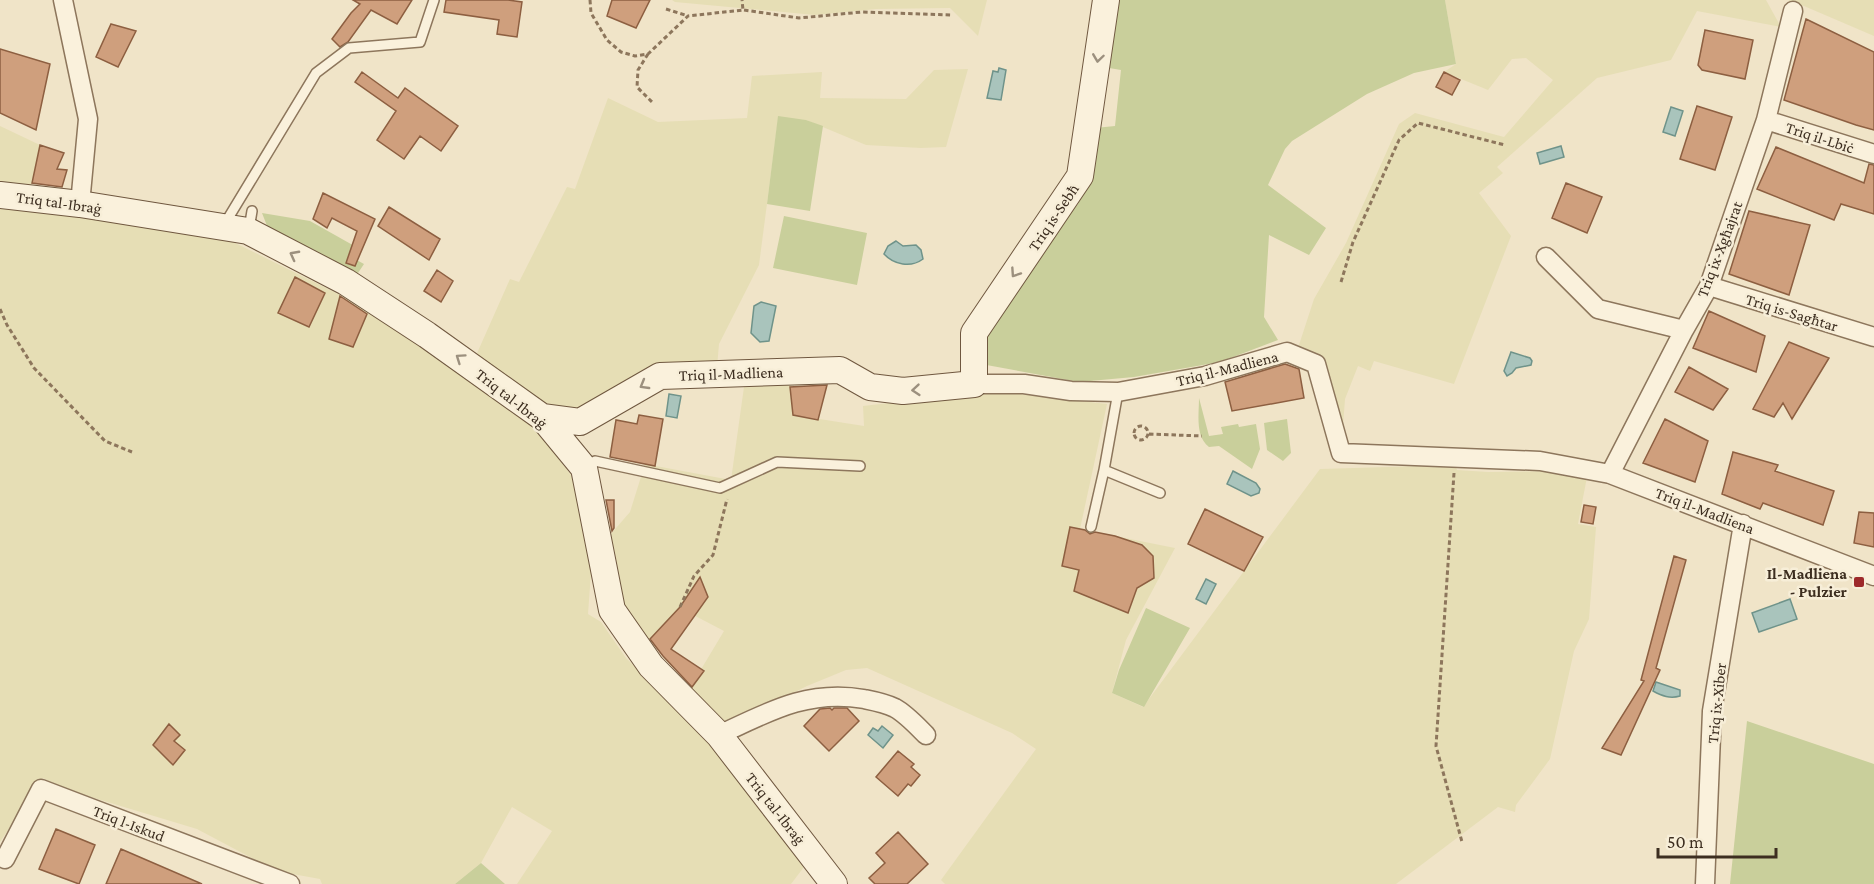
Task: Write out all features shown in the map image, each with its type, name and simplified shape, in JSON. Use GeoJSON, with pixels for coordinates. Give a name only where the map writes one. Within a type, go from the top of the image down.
{"type":"FeatureCollection","features":[{"type":"Feature","properties":{"kind":"main road","name":"Triq is-Sebħ"},"geometry":{"type":"LineString","coordinates":[[974,384],[974,333],[1080,176],[1106,0]]}},
{"type":"Feature","properties":{"kind":"main road","name":"Triq tal-Ibraġ"},"geometry":{"type":"LineString","coordinates":[[0,195],[80,204],[223,227],[250,221],[427,335],[542,417],[584,468],[612,610],[651,666],[719,735],[834,884]]}},
{"type":"Feature","properties":{"kind":"main road","name":"Triq il-Madliena"},"geometry":{"type":"LineString","coordinates":[[580,423],[660,376],[840,370],[870,387],[903,391],[974,384]]}},
{"type":"Feature","properties":{"kind":"main road"},"geometry":{"type":"LineString","coordinates":[[542,417],[580,423],[584,468]]}},
{"type":"Feature","properties":{"kind":"street"},"geometry":{"type":"LineString","coordinates":[[63,0],[88,119],[80,204]]}},
{"type":"Feature","properties":{"kind":"street","name":"Triq ix-Xgħajrat"},"geometry":{"type":"LineString","coordinates":[[1610,474],[1709,286],[1766,120],[1793,11]]}},
{"type":"Feature","properties":{"kind":"street","name":"Triq il-Lbiċ"},"geometry":{"type":"LineString","coordinates":[[1766,120],[1874,154]]}},
{"type":"Feature","properties":{"kind":"street"},"geometry":{"type":"LineString","coordinates":[[1546,257],[1598,309],[1684,330]]}},
{"type":"Feature","properties":{"kind":"street","name":"Triq is-Sagħtar"},"geometry":{"type":"LineString","coordinates":[[1709,286],[1874,337]]}},
{"type":"Feature","properties":{"kind":"street","name":"Triq il-Madliena"},"geometry":{"type":"LineString","coordinates":[[974,384],[1024,384],[1071,391],[1118,392],[1205,376],[1287,352],[1316,364],[1341,453],[1540,461],[1610,474],[1874,576]]}},
{"type":"Feature","properties":{"kind":"street","name":"Triq ix-Xiber"},"geometry":{"type":"LineString","coordinates":[[1705,884],[1712,711],[1743,524]]}},
{"type":"Feature","properties":{"kind":"street"},"geometry":{"type":"LineString","coordinates":[[719,735],[770,711],[801,700],[824,696],[856,698],[897,709],[926,735]]}},
{"type":"Feature","properties":{"kind":"street","name":"Triq l-Iskud"},"geometry":{"type":"LineString","coordinates":[[5,859],[41,789],[290,884]]}},
{"type":"Feature","properties":{"kind":"lane"},"geometry":{"type":"LineString","coordinates":[[223,227],[315,73],[350,48],[420,42],[434,0]]}},
{"type":"Feature","properties":{"kind":"lane"},"geometry":{"type":"LineString","coordinates":[[1091,527],[1118,392]]}},
{"type":"Feature","properties":{"kind":"lane"},"geometry":{"type":"LineString","coordinates":[[584,468],[595,461],[720,488],[777,462],[861,466]]}},
{"type":"Feature","properties":{"kind":"lane"},"geometry":{"type":"LineString","coordinates":[[1104,470],[1160,493]]}},
{"type":"Feature","properties":{"kind":"path"},"geometry":{"type":"LineString","coordinates":[[590,0],[591,13],[607,40],[621,52],[635,56],[648,54]]}},
{"type":"Feature","properties":{"kind":"path"},"geometry":{"type":"LineString","coordinates":[[742,0],[743,10]]}},
{"type":"Feature","properties":{"kind":"path"},"geometry":{"type":"LineString","coordinates":[[666,9],[688,16],[743,10],[799,18],[862,12],[951,15]]}},
{"type":"Feature","properties":{"kind":"path"},"geometry":{"type":"LineString","coordinates":[[653,103],[637,87],[638,70],[648,54],[688,16]]}},
{"type":"Feature","properties":{"kind":"path"},"geometry":{"type":"LineString","coordinates":[[1341,282],[1353,242],[1399,140],[1418,123],[1504,145]]}},
{"type":"Feature","properties":{"kind":"path"},"geometry":{"type":"LineString","coordinates":[[0,309],[34,368],[105,441],[132,452]]}},
{"type":"Feature","properties":{"kind":"path"},"geometry":{"type":"LineString","coordinates":[[1143,426],[1148,429],[1149,434],[1144,440],[1139,440],[1135,437],[1134,431],[1143,426]]}},
{"type":"Feature","properties":{"kind":"path"},"geometry":{"type":"LineString","coordinates":[[1149,434],[1202,436]]}},
{"type":"Feature","properties":{"kind":"path"},"geometry":{"type":"LineString","coordinates":[[1456,456],[1436,746],[1462,842]]}},
{"type":"Feature","properties":{"kind":"path"},"geometry":{"type":"LineString","coordinates":[[680,607],[694,576],[712,555],[731,483]]}},
{"type":"Feature","properties":{"kind":"shaded area"},"geometry":{"type":"Polygon","coordinates":[[[672,0],[987,0],[978,36],[950,8],[876,9],[815,15],[672,0]]]}},
{"type":"Feature","properties":{"kind":"shaded area"},"geometry":{"type":"Polygon","coordinates":[[[1445,0],[1766,0],[1781,27],[1697,11],[1671,60],[1597,78],[1497,167],[1503,173],[1479,193],[1511,236],[1454,384],[1374,361],[1370,371],[1358,366],[1345,399],[1342,439],[1298,348],[1314,299],[1346,243],[1399,124],[1415,113],[1504,137],[1553,80],[1526,58],[1512,59],[1488,90],[1444,72],[1456,64],[1445,0]]]}},
{"type":"Feature","properties":{"kind":"shaded area"},"geometry":{"type":"Polygon","coordinates":[[[1789,0],[1874,0],[1874,36],[1804,6],[1789,2],[1789,0]]]}},
{"type":"Feature","properties":{"kind":"shaded area"},"geometry":{"type":"Polygon","coordinates":[[[968,69],[946,147],[866,145],[806,120],[778,119],[759,265],[719,344],[717,367],[573,415],[531,397],[474,360],[510,279],[519,282],[567,187],[575,189],[608,98],[658,122],[747,118],[752,76],[822,72],[820,98],[906,99],[934,70],[968,69]]]}},
{"type":"Feature","properties":{"kind":"shaded area"},"geometry":{"type":"Polygon","coordinates":[[[0,126],[40,145],[30,192],[0,184],[0,126]]]}},
{"type":"Feature","properties":{"kind":"shaded area"},"geometry":{"type":"Polygon","coordinates":[[[0,202],[227,239],[381,315],[517,402],[579,486],[592,559],[588,614],[601,622],[626,658],[728,759],[773,828],[807,863],[791,884],[517,884],[552,831],[512,807],[481,863],[455,884],[322,884],[320,879],[276,871],[197,829],[61,788],[43,778],[0,842],[0,202]]]}},
{"type":"Feature","properties":{"kind":"shaded area"},"geometry":{"type":"Polygon","coordinates":[[[790,381],[794,415],[864,426],[863,406],[993,391],[1107,404],[1080,529],[1175,548],[1126,640],[1112,693],[1143,707],[1320,469],[1455,465],[1457,470],[1564,471],[1587,477],[1578,524],[1596,527],[1589,619],[1574,651],[1550,759],[1516,805],[1515,812],[1498,807],[1396,884],[945,884],[941,880],[1036,749],[1012,733],[867,668],[846,670],[807,686],[719,730],[685,696],[724,631],[680,608],[643,647],[618,605],[603,543],[630,512],[645,464],[731,480],[744,387],[790,381]]]}},
{"type":"Feature","properties":{"kind":"green space"},"geometry":{"type":"Polygon","coordinates":[[[1118,0],[1445,0],[1456,64],[1414,73],[1367,94],[1292,141],[1285,149],[1268,185],[1326,228],[1309,255],[1269,235],[1264,317],[1278,340],[1220,362],[1134,377],[1079,382],[981,364],[984,326],[1038,247],[1078,204],[1087,174],[1095,128],[1115,126],[1121,70],[1109,68],[1118,0]]]}},
{"type":"Feature","properties":{"kind":"green space"},"geometry":{"type":"Polygon","coordinates":[[[778,116],[806,120],[823,126],[810,211],[767,204],[778,116]]]}},
{"type":"Feature","properties":{"kind":"green space"},"geometry":{"type":"Polygon","coordinates":[[[262,213],[310,221],[358,248],[353,258],[364,264],[356,276],[271,236],[262,213]]]}},
{"type":"Feature","properties":{"kind":"green space"},"geometry":{"type":"Polygon","coordinates":[[[784,216],[867,233],[857,285],[773,268],[784,216]]]}},
{"type":"Feature","properties":{"kind":"green space"},"geometry":{"type":"Polygon","coordinates":[[[1199,398],[1209,436],[1223,434],[1221,427],[1256,424],[1260,449],[1252,469],[1219,446],[1209,447],[1205,442],[1199,425],[1199,398]]]}},
{"type":"Feature","properties":{"kind":"green space"},"geometry":{"type":"Polygon","coordinates":[[[1287,419],[1291,453],[1283,461],[1267,450],[1264,423],[1287,419]]]}},
{"type":"Feature","properties":{"kind":"green space"},"geometry":{"type":"Polygon","coordinates":[[[1146,608],[1190,628],[1144,707],[1112,693],[1119,670],[1146,608]]]}},
{"type":"Feature","properties":{"kind":"green space"},"geometry":{"type":"Polygon","coordinates":[[[1747,721],[1874,764],[1874,884],[1730,884],[1747,721]]]}},
{"type":"Feature","properties":{"kind":"green space"},"geometry":{"type":"Polygon","coordinates":[[[481,863],[505,884],[455,884],[481,863]]]}},
{"type":"Feature","properties":{"kind":"water"},"geometry":{"type":"Polygon","coordinates":[[[999,68],[1006,70],[1001,100],[987,98],[993,71],[998,72],[999,68]]]}},
{"type":"Feature","properties":{"kind":"water"},"geometry":{"type":"Polygon","coordinates":[[[1671,107],[1683,111],[1675,136],[1663,132],[1671,107]]]}},
{"type":"Feature","properties":{"kind":"water"},"geometry":{"type":"Polygon","coordinates":[[[1561,146],[1564,157],[1540,164],[1537,153],[1561,146]]]}},
{"type":"Feature","properties":{"kind":"water"},"geometry":{"type":"Polygon","coordinates":[[[896,241],[903,246],[916,245],[921,250],[923,259],[913,264],[903,264],[888,258],[884,254],[888,246],[896,241]]]}},
{"type":"Feature","properties":{"kind":"water"},"geometry":{"type":"Polygon","coordinates":[[[761,302],[776,306],[769,341],[760,342],[751,333],[754,306],[761,302]]]}},
{"type":"Feature","properties":{"kind":"water"},"geometry":{"type":"Polygon","coordinates":[[[1511,352],[1530,358],[1532,361],[1531,365],[1516,368],[1507,376],[1504,371],[1511,352]]]}},
{"type":"Feature","properties":{"kind":"water"},"geometry":{"type":"Polygon","coordinates":[[[669,394],[681,396],[677,418],[666,416],[669,394]]]}},
{"type":"Feature","properties":{"kind":"water"},"geometry":{"type":"Polygon","coordinates":[[[1233,471],[1256,483],[1260,489],[1259,493],[1251,496],[1227,484],[1233,471]]]}},
{"type":"Feature","properties":{"kind":"water"},"geometry":{"type":"Polygon","coordinates":[[[1206,579],[1216,584],[1206,604],[1196,599],[1206,579]]]}},
{"type":"Feature","properties":{"kind":"water"},"geometry":{"type":"Polygon","coordinates":[[[1790,599],[1797,619],[1759,632],[1752,613],[1790,599]]]}},
{"type":"Feature","properties":{"kind":"water"},"geometry":{"type":"Polygon","coordinates":[[[1656,682],[1680,690],[1680,696],[1666,696],[1653,691],[1656,682]]]}},
{"type":"Feature","properties":{"kind":"water"},"geometry":{"type":"Polygon","coordinates":[[[882,726],[893,735],[883,748],[868,735],[873,728],[878,731],[882,726]]]}},
{"type":"Feature","properties":{"kind":"building"},"geometry":{"type":"Polygon","coordinates":[[[353,0],[412,0],[397,24],[371,10],[348,42],[340,47],[332,39],[360,4],[353,0]]]}},
{"type":"Feature","properties":{"kind":"building"},"geometry":{"type":"Polygon","coordinates":[[[446,0],[522,2],[517,37],[497,34],[499,20],[444,12],[446,0]]]}},
{"type":"Feature","properties":{"kind":"building"},"geometry":{"type":"Polygon","coordinates":[[[612,0],[650,0],[636,28],[607,16],[612,0]]]}},
{"type":"Feature","properties":{"kind":"building"},"geometry":{"type":"Polygon","coordinates":[[[1806,19],[1874,52],[1874,130],[1784,100],[1806,19]]]}},
{"type":"Feature","properties":{"kind":"building"},"geometry":{"type":"Polygon","coordinates":[[[111,24],[136,31],[118,67],[96,57],[111,24]]]}},
{"type":"Feature","properties":{"kind":"building"},"geometry":{"type":"Polygon","coordinates":[[[1705,30],[1753,40],[1745,79],[1702,70],[1698,65],[1705,30]]]}},
{"type":"Feature","properties":{"kind":"building"},"geometry":{"type":"Polygon","coordinates":[[[0,49],[50,64],[36,130],[0,113],[0,49]]]}},
{"type":"Feature","properties":{"kind":"building"},"geometry":{"type":"Polygon","coordinates":[[[362,72],[398,98],[405,88],[458,126],[441,151],[420,136],[404,159],[377,140],[396,111],[355,82],[362,72]]]}},
{"type":"Feature","properties":{"kind":"building"},"geometry":{"type":"Polygon","coordinates":[[[1444,72],[1460,80],[1452,95],[1436,87],[1444,72]]]}},
{"type":"Feature","properties":{"kind":"building"},"geometry":{"type":"Polygon","coordinates":[[[1697,106],[1732,117],[1715,170],[1680,159],[1697,106]]]}},
{"type":"Feature","properties":{"kind":"building"},"geometry":{"type":"Polygon","coordinates":[[[40,145],[64,153],[57,169],[67,170],[62,187],[32,183],[40,145]]]}},
{"type":"Feature","properties":{"kind":"building"},"geometry":{"type":"Polygon","coordinates":[[[1776,147],[1864,183],[1869,164],[1874,165],[1874,214],[1841,204],[1834,220],[1757,189],[1776,147]]]}},
{"type":"Feature","properties":{"kind":"building"},"geometry":{"type":"Polygon","coordinates":[[[1566,183],[1602,197],[1587,233],[1552,218],[1566,183]]]}},
{"type":"Feature","properties":{"kind":"building"},"geometry":{"type":"Polygon","coordinates":[[[323,193],[375,219],[355,266],[346,263],[357,231],[332,218],[327,228],[313,219],[323,193]]]}},
{"type":"Feature","properties":{"kind":"building"},"geometry":{"type":"Polygon","coordinates":[[[389,207],[440,239],[429,260],[378,226],[389,207]]]}},
{"type":"Feature","properties":{"kind":"building"},"geometry":{"type":"Polygon","coordinates":[[[1749,211],[1810,225],[1789,295],[1729,274],[1749,211]]]}},
{"type":"Feature","properties":{"kind":"building"},"geometry":{"type":"Polygon","coordinates":[[[437,270],[453,281],[441,302],[424,291],[437,270]]]}},
{"type":"Feature","properties":{"kind":"building"},"geometry":{"type":"Polygon","coordinates":[[[295,277],[325,293],[309,327],[278,313],[295,277]]]}},
{"type":"Feature","properties":{"kind":"building"},"geometry":{"type":"Polygon","coordinates":[[[340,296],[367,314],[353,347],[329,339],[340,296]]]}},
{"type":"Feature","properties":{"kind":"building"},"geometry":{"type":"Polygon","coordinates":[[[1709,311],[1765,336],[1756,372],[1693,348],[1709,311]]]}},
{"type":"Feature","properties":{"kind":"building"},"geometry":{"type":"Polygon","coordinates":[[[1789,342],[1829,358],[1792,419],[1783,403],[1774,417],[1753,409],[1789,342]]]}},
{"type":"Feature","properties":{"kind":"building"},"geometry":{"type":"Polygon","coordinates":[[[1285,364],[1299,369],[1304,398],[1232,411],[1225,382],[1285,364]]]}},
{"type":"Feature","properties":{"kind":"building"},"geometry":{"type":"Polygon","coordinates":[[[1689,367],[1728,389],[1713,410],[1675,392],[1689,367]]]}},
{"type":"Feature","properties":{"kind":"building"},"geometry":{"type":"Polygon","coordinates":[[[827,385],[818,420],[793,415],[790,387],[827,385]]]}},
{"type":"Feature","properties":{"kind":"building"},"geometry":{"type":"Polygon","coordinates":[[[639,415],[663,419],[655,466],[610,457],[616,420],[637,424],[639,415]]]}},
{"type":"Feature","properties":{"kind":"building"},"geometry":{"type":"Polygon","coordinates":[[[1665,419],[1708,441],[1695,482],[1643,463],[1665,419]]]}},
{"type":"Feature","properties":{"kind":"building"},"geometry":{"type":"Polygon","coordinates":[[[1733,452],[1778,465],[1775,471],[1834,491],[1823,525],[1763,503],[1760,509],[1722,494],[1733,452]]]}},
{"type":"Feature","properties":{"kind":"building"},"geometry":{"type":"Polygon","coordinates":[[[606,500],[614,500],[614,528],[612,531],[606,500]]]}},
{"type":"Feature","properties":{"kind":"building"},"geometry":{"type":"Polygon","coordinates":[[[1584,505],[1596,507],[1593,524],[1581,522],[1584,505]]]}},
{"type":"Feature","properties":{"kind":"building"},"geometry":{"type":"Polygon","coordinates":[[[1205,509],[1263,537],[1244,571],[1188,544],[1205,509]]]}},
{"type":"Feature","properties":{"kind":"building"},"geometry":{"type":"Polygon","coordinates":[[[1859,512],[1874,513],[1874,547],[1854,543],[1859,512]]]}},
{"type":"Feature","properties":{"kind":"building"},"geometry":{"type":"Polygon","coordinates":[[[1070,527],[1085,530],[1090,534],[1095,532],[1115,536],[1142,545],[1153,556],[1154,578],[1137,588],[1128,613],[1074,591],[1079,570],[1062,566],[1070,527]]]}},
{"type":"Feature","properties":{"kind":"building"},"geometry":{"type":"Polygon","coordinates":[[[1674,556],[1686,560],[1656,668],[1660,670],[1621,755],[1602,748],[1644,681],[1641,680],[1674,556]]]}},
{"type":"Feature","properties":{"kind":"building"},"geometry":{"type":"Polygon","coordinates":[[[700,577],[708,597],[671,649],[704,671],[692,687],[650,639],[680,607],[700,577]]]}},
{"type":"Feature","properties":{"kind":"building"},"geometry":{"type":"Polygon","coordinates":[[[830,708],[832,710],[847,708],[859,721],[829,751],[804,726],[820,709],[830,708]]]}},
{"type":"Feature","properties":{"kind":"building"},"geometry":{"type":"Polygon","coordinates":[[[169,724],[180,735],[174,741],[185,750],[173,765],[153,745],[169,724]]]}},
{"type":"Feature","properties":{"kind":"building"},"geometry":{"type":"Polygon","coordinates":[[[898,751],[914,764],[911,767],[920,775],[898,796],[876,777],[898,751]]]}},
{"type":"Feature","properties":{"kind":"building"},"geometry":{"type":"Polygon","coordinates":[[[56,829],[95,845],[79,884],[39,869],[56,829]]]}},
{"type":"Feature","properties":{"kind":"building"},"geometry":{"type":"Polygon","coordinates":[[[898,832],[928,864],[907,884],[875,884],[869,878],[885,863],[876,853],[898,832]]]}},
{"type":"Feature","properties":{"kind":"building"},"geometry":{"type":"Polygon","coordinates":[[[121,849],[202,884],[106,884],[121,849]]]}},
{"type":"Feature","properties":{"kind":"place","name":"Il-Madliena - Pulzier"},"geometry":{"type":"Point","coordinates":[1859,582]}}]}
